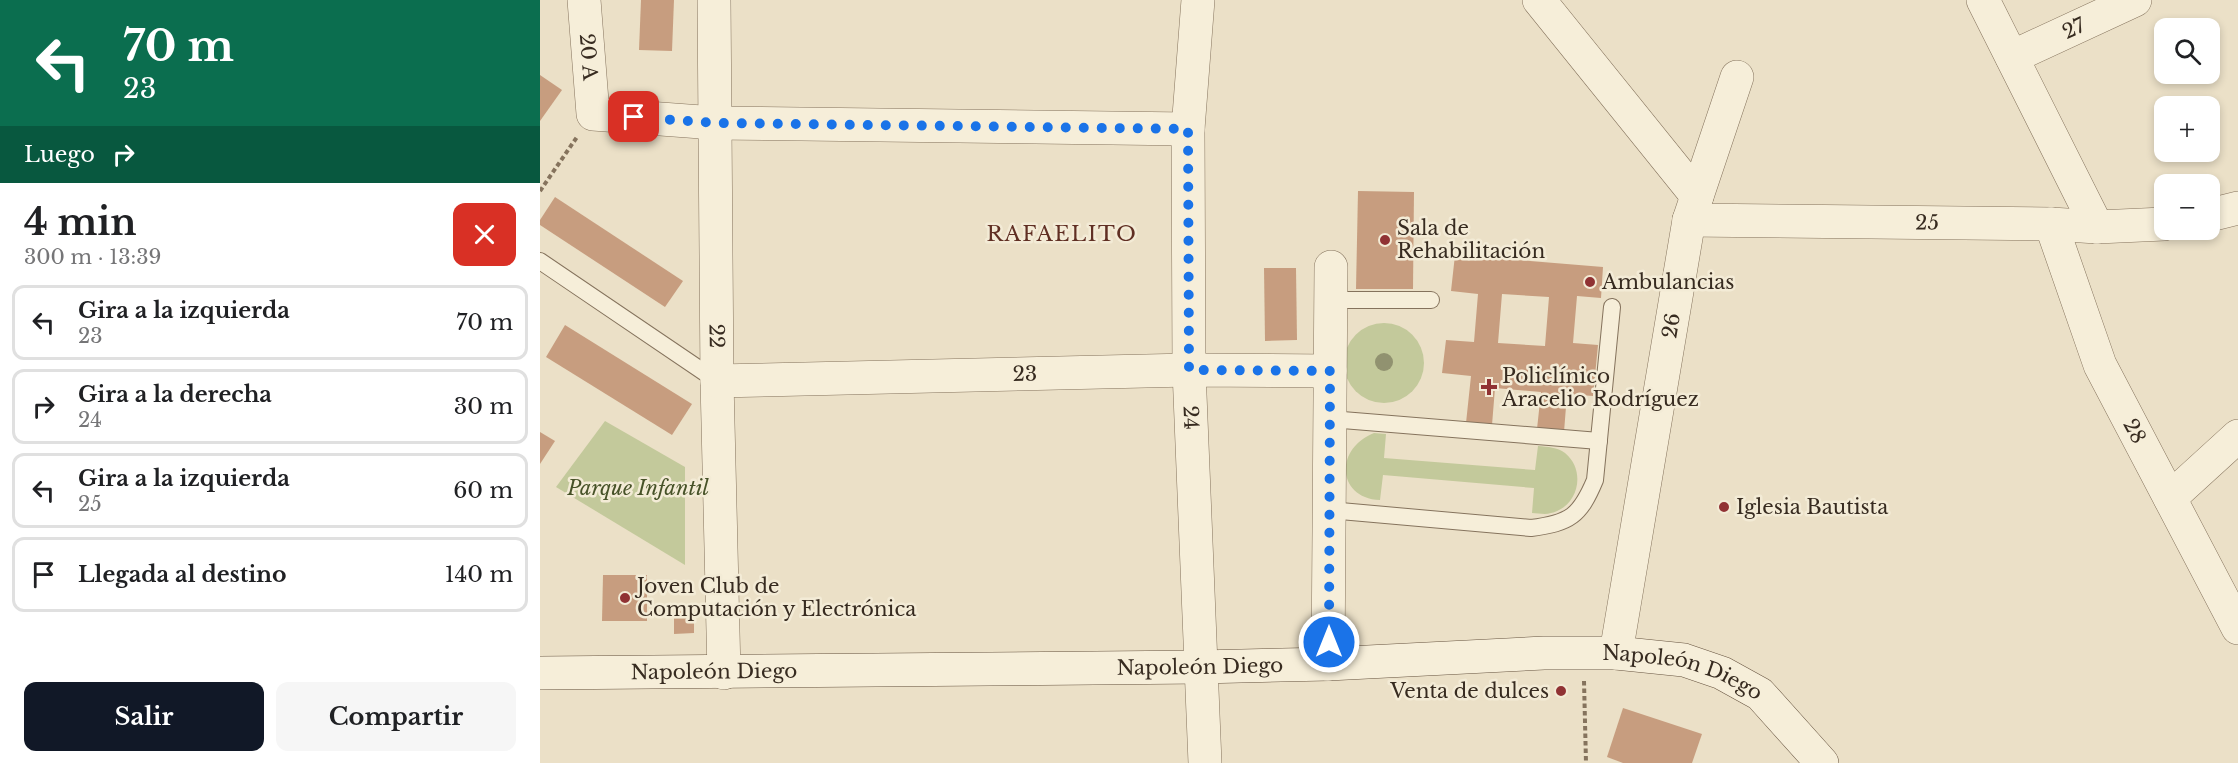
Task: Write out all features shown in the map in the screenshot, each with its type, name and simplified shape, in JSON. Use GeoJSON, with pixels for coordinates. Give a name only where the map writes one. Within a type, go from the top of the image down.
{"type":"FeatureCollection","features":[{"type":"Feature","properties":{"kind":"street","name":"20 A"},"geometry":{"type":"LineString","coordinates":[[584,0],[593,114]]}},
{"type":"Feature","properties":{"kind":"street","name":"22"},"geometry":{"type":"LineString","coordinates":[[714,0],[717,381],[724,673]]}},
{"type":"Feature","properties":{"kind":"street","name":"24"},"geometry":{"type":"LineString","coordinates":[[1198,0],[1188,129],[1189,370],[1205,763]]}},
{"type":"Feature","properties":{"kind":"street"},"geometry":{"type":"LineString","coordinates":[[1539,0],[1693,208]]}},
{"type":"Feature","properties":{"kind":"street"},"geometry":{"type":"LineString","coordinates":[[1983,0],[2097,226]]}},
{"type":"Feature","properties":{"kind":"street","name":"27"},"geometry":{"type":"LineString","coordinates":[[2012,57],[2134,0]]}},
{"type":"Feature","properties":{"kind":"street","name":"26"},"geometry":{"type":"LineString","coordinates":[[1616,653],[1693,208],[1737,77]]}},
{"type":"Feature","properties":{"kind":"street"},"geometry":{"type":"LineString","coordinates":[[593,114],[715,123],[1188,129]]}},
{"type":"Feature","properties":{"kind":"street","name":"25"},"geometry":{"type":"LineString","coordinates":[[1693,208],[2097,226],[2154,224]]}},
{"type":"Feature","properties":{"kind":"street"},"geometry":{"type":"LineString","coordinates":[[2220,212],[2238,208]]}},
{"type":"Feature","properties":{"kind":"street","name":"28"},"geometry":{"type":"LineString","coordinates":[[2051,224],[2100,365],[2238,628]]}},
{"type":"Feature","properties":{"kind":"street"},"geometry":{"type":"LineString","coordinates":[[1328,664],[1331,267]]}},
{"type":"Feature","properties":{"kind":"street","name":"23"},"geometry":{"type":"LineString","coordinates":[[717,381],[1189,370],[1330,371]]}},
{"type":"Feature","properties":{"kind":"street"},"geometry":{"type":"LineString","coordinates":[[2170,498],[2238,436]]}},
{"type":"Feature","properties":{"kind":"street","name":"Napoleón Diego"},"geometry":{"type":"LineString","coordinates":[[540,673],[1200,667],[1328,664],[1544,653],[1616,653],[1684,660],[1722,673],[1760,694],[1822,763]]}},
{"type":"Feature","properties":{"kind":"lane"},"geometry":{"type":"LineString","coordinates":[[540,261],[717,381]]}},
{"type":"Feature","properties":{"kind":"lane"},"geometry":{"type":"LineString","coordinates":[[1331,300],[1431,300]]}},
{"type":"Feature","properties":{"kind":"lane"},"geometry":{"type":"LineString","coordinates":[[1329,510],[1531,528],[1557,525],[1572,516],[1586,501],[1595,480],[1612,307]]}},
{"type":"Feature","properties":{"kind":"lane"},"geometry":{"type":"LineString","coordinates":[[1330,419],[1599,441]]}},
{"type":"Feature","properties":{"kind":"path"},"geometry":{"type":"LineString","coordinates":[[540,191],[593,114]]}},
{"type":"Feature","properties":{"kind":"path"},"geometry":{"type":"LineString","coordinates":[[1584,653],[1586,763]]}},
{"type":"Feature","properties":{"kind":"green space"},"geometry":{"type":"Polygon","coordinates":[[[1384,323],[1399,326],[1412,335],[1421,348],[1424,363],[1421,378],[1412,391],[1399,400],[1384,403],[1369,400],[1356,391],[1347,378],[1344,363],[1347,348],[1356,335],[1369,326],[1384,323]]]}},
{"type":"Feature","properties":{"kind":"green space","name":"Parque Infantil"},"geometry":{"type":"Polygon","coordinates":[[[605,421],[685,467],[685,565],[556,487],[605,421]]]}},
{"type":"Feature","properties":{"kind":"green space"},"geometry":{"type":"Polygon","coordinates":[[[1374,433],[1386,434],[1384,458],[1535,470],[1538,446],[1556,448],[1572,460],[1576,469],[1576,488],[1568,504],[1546,514],[1532,513],[1534,488],[1383,475],[1380,500],[1366,497],[1355,491],[1349,482],[1346,472],[1347,461],[1352,450],[1361,440],[1374,433]]]}},
{"type":"Feature","properties":{"kind":"building"},"geometry":{"type":"Polygon","coordinates":[[[641,0],[674,0],[672,51],[639,50],[641,0]]]}},
{"type":"Feature","properties":{"kind":"building"},"geometry":{"type":"Polygon","coordinates":[[[540,75],[562,90],[540,121],[540,75]]]}},
{"type":"Feature","properties":{"kind":"building","name":"Sala de Rehabilitación"},"geometry":{"type":"Polygon","coordinates":[[[1358,191],[1414,192],[1413,289],[1356,289],[1358,191]]]}},
{"type":"Feature","properties":{"kind":"building"},"geometry":{"type":"Polygon","coordinates":[[[555,197],[683,281],[665,307],[540,225],[540,220],[555,197]]]}},
{"type":"Feature","properties":{"kind":"building"},"geometry":{"type":"Polygon","coordinates":[[[1455,255],[1603,267],[1601,298],[1577,296],[1573,343],[1598,345],[1593,396],[1567,394],[1564,432],[1537,429],[1541,392],[1495,388],[1492,425],[1466,423],[1471,376],[1442,373],[1446,340],[1474,342],[1478,294],[1451,291],[1455,255]],[[1502,294],[1498,343],[1545,346],[1549,297],[1502,294]]]}},
{"type":"Feature","properties":{"kind":"building"},"geometry":{"type":"Polygon","coordinates":[[[1264,268],[1296,268],[1297,340],[1265,341],[1264,268]]]}},
{"type":"Feature","properties":{"kind":"building"},"geometry":{"type":"Polygon","coordinates":[[[565,325],[692,404],[672,435],[546,357],[565,325]]]}},
{"type":"Feature","properties":{"kind":"building"},"geometry":{"type":"Polygon","coordinates":[[[540,432],[555,441],[540,464],[540,432]]]}},
{"type":"Feature","properties":{"kind":"building","name":"Joven Club de Computación y Electrónica"},"geometry":{"type":"Polygon","coordinates":[[[603,575],[647,575],[647,621],[602,621],[603,575]]]}},
{"type":"Feature","properties":{"kind":"building"},"geometry":{"type":"Polygon","coordinates":[[[674,611],[694,611],[694,633],[674,634],[674,611]]]}},
{"type":"Feature","properties":{"kind":"building"},"geometry":{"type":"Polygon","coordinates":[[[1623,708],[1702,734],[1692,763],[1623,763],[1607,757],[1623,708]]]}},
{"type":"Feature","properties":{"kind":"place","name":"Sala de Rehabilitación"},"geometry":{"type":"Point","coordinates":[1385,240]}},
{"type":"Feature","properties":{"kind":"place","name":"Ambulancias"},"geometry":{"type":"Point","coordinates":[1590,282]}},
{"type":"Feature","properties":{"kind":"place","name":"Policlínico Aracelio Rodríguez"},"geometry":{"type":"Point","coordinates":[1489,387]}},
{"type":"Feature","properties":{"kind":"place","name":"Iglesia Bautista"},"geometry":{"type":"Point","coordinates":[1724,507]}},
{"type":"Feature","properties":{"kind":"place","name":"Joven Club de Computación y Electrónica"},"geometry":{"type":"Point","coordinates":[625,598]}},
{"type":"Feature","properties":{"kind":"place","name":"Venta de dulces"},"geometry":{"type":"Point","coordinates":[1561,691]}},
{"type":"Feature","properties":{"kind":"district","name":"RAFAELITO"},"geometry":{"type":"Point","coordinates":[1062,234]}},
{"type":"Feature","properties":{"kind":"route"},"geometry":{"type":"LineString","coordinates":[[634,117],[715,123],[1188,129],[1189,370],[1330,371],[1329,642]]}}]}
